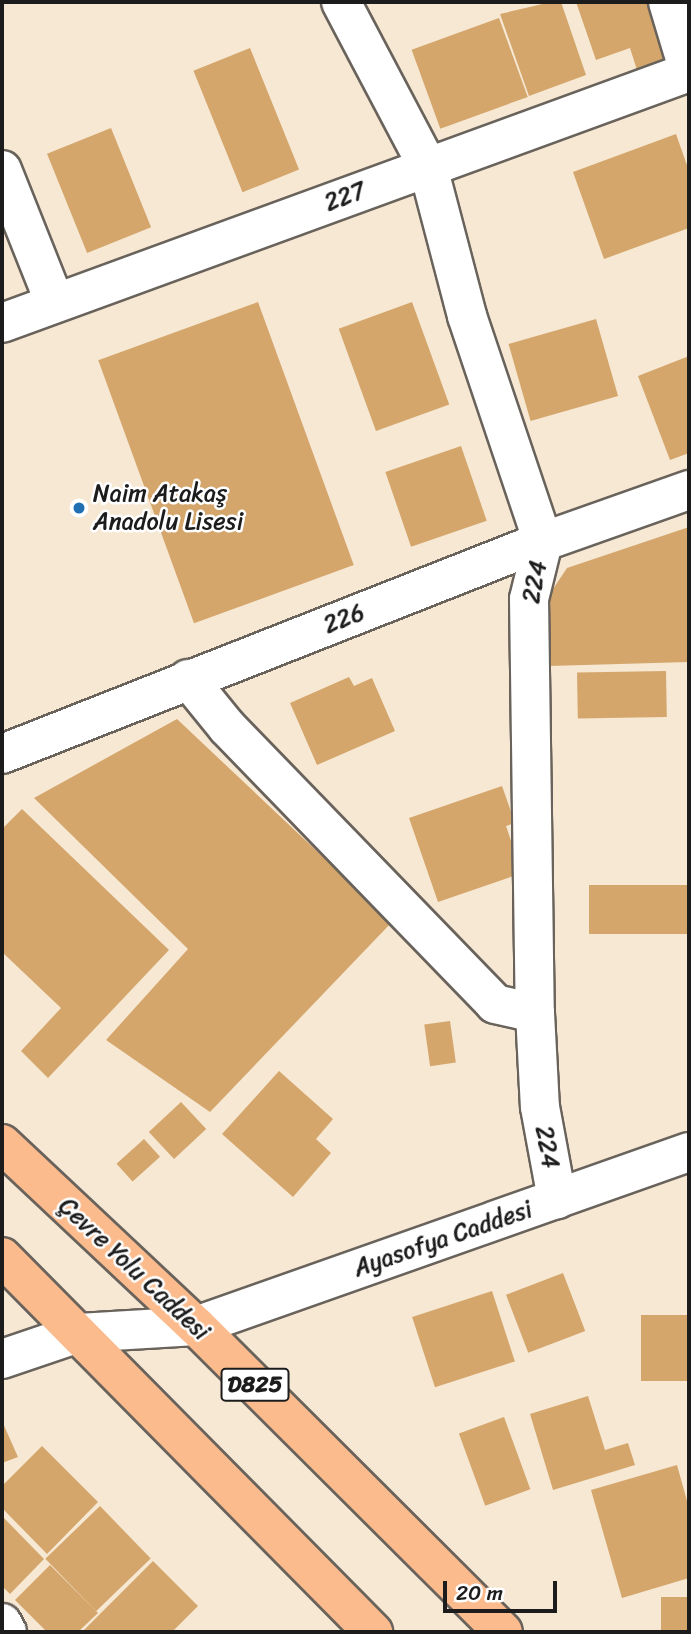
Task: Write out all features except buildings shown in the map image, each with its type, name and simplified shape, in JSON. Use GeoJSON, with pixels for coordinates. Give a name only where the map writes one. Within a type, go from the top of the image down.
{"type":"FeatureCollection","features":[{"type":"Feature","properties":{"kind":"highway","name":"Çevre Yolu Caddesi"},"geometry":{"type":"LineString","coordinates":[[2,1144],[197,1326],[503,1632]]}},
{"type":"Feature","properties":{"kind":"highway"},"geometry":{"type":"LineString","coordinates":[[2,1258],[373,1632]]}},
{"type":"Feature","properties":{"kind":"street","name":"224"},"geometry":{"type":"LineString","coordinates":[[341,2],[428,167],[467,316],[543,542],[529,599],[535,1013],[540,1107],[557,1199]]}},
{"type":"Feature","properties":{"kind":"street"},"geometry":{"type":"LineString","coordinates":[[668,2],[689,72]]}},
{"type":"Feature","properties":{"kind":"street","name":"227"},"geometry":{"type":"LineString","coordinates":[[2,323],[689,72]]}},
{"type":"Feature","properties":{"kind":"street"},"geometry":{"type":"LineString","coordinates":[[2,170],[55,303]]}},
{"type":"Feature","properties":{"kind":"street","name":"226"},"geometry":{"type":"LineString","coordinates":[[2,754],[543,542],[689,490]]}},
{"type":"Feature","properties":{"kind":"street"},"geometry":{"type":"LineString","coordinates":[[188,679],[227,727],[495,1004],[535,1013]]}},
{"type":"Feature","properties":{"kind":"street","name":"Ayasofya Caddesi"},"geometry":{"type":"LineString","coordinates":[[2,1359],[79,1333],[197,1326],[689,1152]]}},
{"type":"Feature","properties":{"kind":"street"},"geometry":{"type":"LineString","coordinates":[[2,1623],[7,1632]]}},
{"type":"Feature","properties":{"kind":"place","name":"Naim Atakaş Anadolu Lisesi"},"geometry":{"type":"Point","coordinates":[79,508]}}]}
